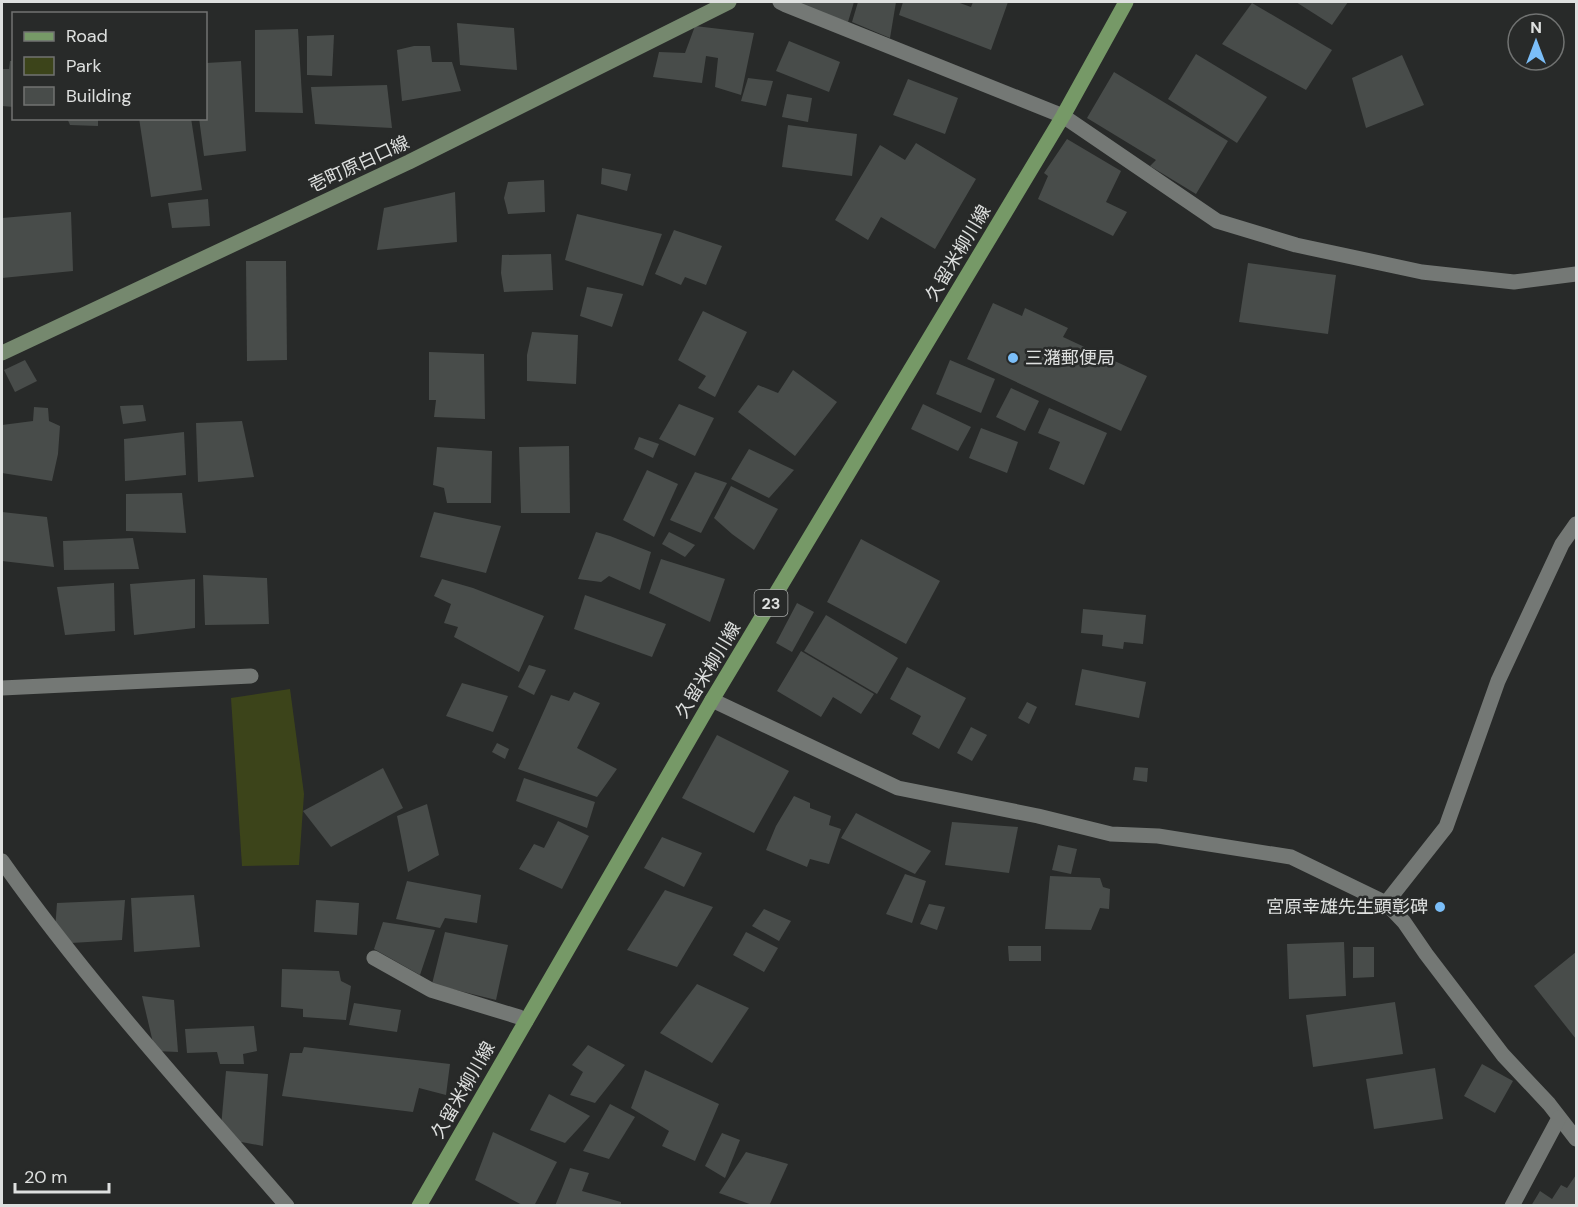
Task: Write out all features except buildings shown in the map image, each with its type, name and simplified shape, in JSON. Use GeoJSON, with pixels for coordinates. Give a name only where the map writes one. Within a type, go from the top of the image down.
{"type":"FeatureCollection","features":[{"type":"Feature","properties":{"kind":"main road","name":"壱町原白口線"},"geometry":{"type":"LineString","coordinates":[[2,353],[410,162],[729,2]]}},
{"type":"Feature","properties":{"kind":"main road","name":"久留米柳川線"},"geometry":{"type":"LineString","coordinates":[[419,1206],[712,700],[1063,116],[1126,2]]}},
{"type":"Feature","properties":{"kind":"street"},"geometry":{"type":"LineString","coordinates":[[780,2],[1063,116],[1217,221],[1296,245],[1422,272],[1514,282],[1576,274]]}},
{"type":"Feature","properties":{"kind":"street"},"geometry":{"type":"LineString","coordinates":[[1386,903],[1446,827],[1498,681],[1562,544],[1576,524]]}},
{"type":"Feature","properties":{"kind":"street"},"geometry":{"type":"LineString","coordinates":[[2,687],[250,676]]}},
{"type":"Feature","properties":{"kind":"street"},"geometry":{"type":"LineString","coordinates":[[712,700],[898,788],[1038,816],[1111,834],[1158,836],[1291,857],[1386,903],[1404,922],[1503,1055],[1549,1104],[1576,1139]]}},
{"type":"Feature","properties":{"kind":"street"},"geometry":{"type":"LineString","coordinates":[[2,861],[30,901],[125,1020],[287,1206]]}},
{"type":"Feature","properties":{"kind":"street"},"geometry":{"type":"LineString","coordinates":[[374,958],[431,990],[526,1021]]}},
{"type":"Feature","properties":{"kind":"street"},"geometry":{"type":"LineString","coordinates":[[1512,1206],[1559,1118]]}},
{"type":"Feature","properties":{"kind":"green space"},"geometry":{"type":"Polygon","coordinates":[[[290,689],[304,794],[299,865],[242,866],[231,698],[290,689]]]}},
{"type":"Feature","properties":{"kind":"place","name":"三潴郵便局"},"geometry":{"type":"Point","coordinates":[1013,358]}},
{"type":"Feature","properties":{"kind":"place","name":"宮原幸雄先生顕彰碑"},"geometry":{"type":"Point","coordinates":[1440,907]}}]}
